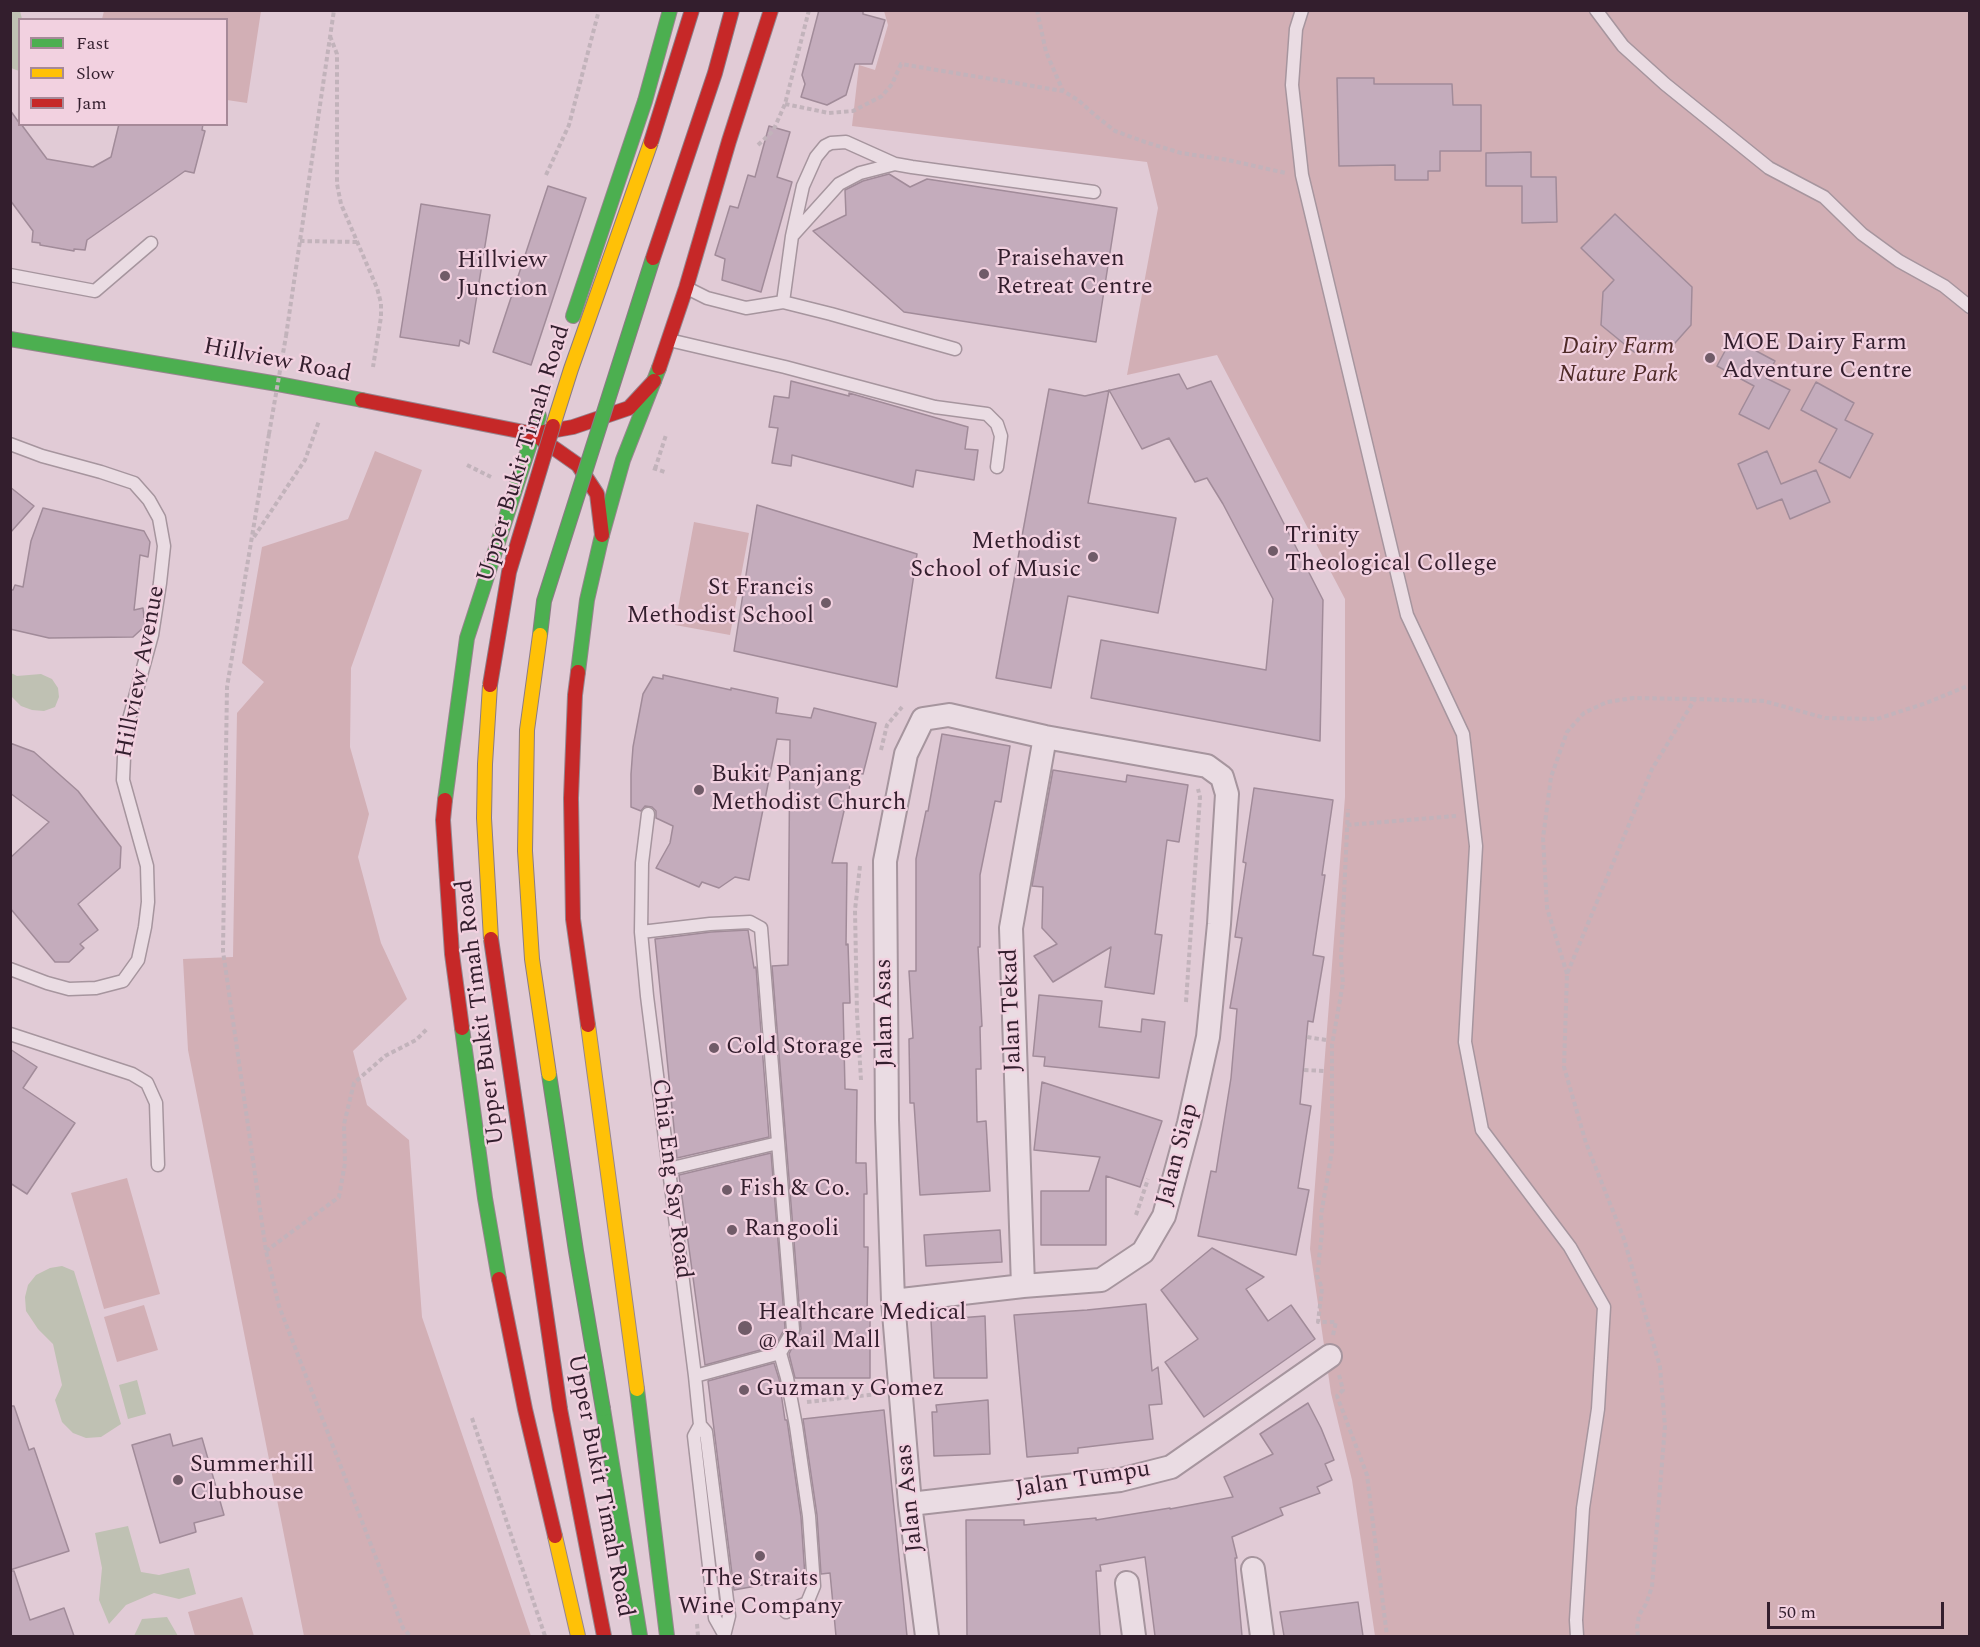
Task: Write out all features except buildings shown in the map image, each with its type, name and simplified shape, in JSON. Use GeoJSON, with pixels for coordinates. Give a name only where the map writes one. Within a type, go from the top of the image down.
{"type":"FeatureCollection","features":[{"type":"Feature","properties":{"kind":"main road"},"geometry":{"type":"LineString","coordinates":[[569,327],[645,101],[670,10]]}},
{"type":"Feature","properties":{"kind":"main road","name":"Upper Bukit Timah Road"},"geometry":{"type":"LineString","coordinates":[[604,1636],[560,1409],[490,930],[484,807],[485,764],[490,687],[509,572],[571,369],[645,160],[692,10]]}},
{"type":"Feature","properties":{"kind":"main road","name":"Upper Bukit Timah Road"},"geometry":{"type":"LineString","coordinates":[[640,1636],[578,1262],[532,959],[525,851],[527,730],[544,601],[682,167],[715,73],[732,10]]}},
{"type":"Feature","properties":{"kind":"main road"},"geometry":{"type":"LineString","coordinates":[[667,1636],[626,1292],[573,919],[571,798],[574,695],[587,600],[623,460],[654,381],[686,288],[729,141],[771,10]]}},
{"type":"Feature","properties":{"kind":"main road","name":"Hillview Road"},"geometry":{"type":"LineString","coordinates":[[10,339],[278,384],[534,434]]}},
{"type":"Feature","properties":{"kind":"main road"},"geometry":{"type":"LineString","coordinates":[[534,434],[582,425],[629,408],[654,381]]}},
{"type":"Feature","properties":{"kind":"main road"},"geometry":{"type":"LineString","coordinates":[[544,403],[467,638],[443,820],[452,954],[485,1198],[522,1398],[579,1636]]}},
{"type":"Feature","properties":{"kind":"main road"},"geometry":{"type":"LineString","coordinates":[[534,434],[578,465],[597,494],[602,535]]}},
{"type":"Feature","properties":{"kind":"street","name":"Jalan Asas"},"geometry":{"type":"LineString","coordinates":[[927,1636],[910,1504],[893,1301],[887,1120],[885,861],[906,754],[923,720],[950,715],[1045,737],[1208,766],[1222,777],[1227,794]]}},
{"type":"Feature","properties":{"kind":"street","name":"Jalan Tekad"},"geometry":{"type":"LineString","coordinates":[[1023,1286],[1011,928],[1045,737]]}},
{"type":"Feature","properties":{"kind":"street","name":"Jalan Siap"},"geometry":{"type":"LineString","coordinates":[[893,1301],[1023,1286],[1101,1280],[1143,1252],[1164,1216],[1189,1124],[1208,1038],[1219,924],[1227,794]]}},
{"type":"Feature","properties":{"kind":"street","name":"Jalan Tumpu"},"geometry":{"type":"LineString","coordinates":[[910,1504],[1120,1480],[1171,1467],[1334,1364]]}},
{"type":"Feature","properties":{"kind":"street"},"geometry":{"type":"LineString","coordinates":[[1253,1569],[1262,1636]]}},
{"type":"Feature","properties":{"kind":"street"},"geometry":{"type":"LineString","coordinates":[[1127,1583],[1134,1636]]}},
{"type":"Feature","properties":{"kind":"lane"},"geometry":{"type":"LineString","coordinates":[[1302,10],[1296,29],[1292,85],[1302,175],[1407,615],[1463,734],[1476,846],[1465,1042],[1482,1130],[1570,1247],[1604,1307],[1598,1409],[1583,1508],[1577,1636]]}},
{"type":"Feature","properties":{"kind":"lane"},"geometry":{"type":"LineString","coordinates":[[1596,10],[1623,46],[1640,62],[1769,168],[1824,197],[1862,234],[1899,261],[1944,286],[1970,307]]}},
{"type":"Feature","properties":{"kind":"lane"},"geometry":{"type":"LineString","coordinates":[[783,302],[792,236],[803,186],[816,156],[831,143],[846,142],[895,164],[1094,192]]}},
{"type":"Feature","properties":{"kind":"lane"},"geometry":{"type":"LineString","coordinates":[[792,236],[839,184],[860,173],[895,164]]}},
{"type":"Feature","properties":{"kind":"lane"},"geometry":{"type":"LineString","coordinates":[[10,275],[95,291],[151,243]]}},
{"type":"Feature","properties":{"kind":"lane"},"geometry":{"type":"LineString","coordinates":[[686,288],[707,298],[746,308],[783,302],[955,349]]}},
{"type":"Feature","properties":{"kind":"lane"},"geometry":{"type":"LineString","coordinates":[[668,339],[935,407],[958,411],[980,411],[987,414],[996,424],[1001,436],[996,467]]}},
{"type":"Feature","properties":{"kind":"lane","name":"Hillview Avenue"},"geometry":{"type":"LineString","coordinates":[[10,444],[42,456],[134,483],[149,500],[159,519],[164,546],[152,635],[125,734],[123,780],[147,866],[146,918],[138,960],[123,981],[96,988],[69,989],[10,969]]}},
{"type":"Feature","properties":{"kind":"lane","name":"Chia Eng Say Road"},"geometry":{"type":"LineString","coordinates":[[648,814],[642,863],[641,932],[668,1169],[695,1376],[700,1425],[694,1436],[715,1618],[724,1635]]}},
{"type":"Feature","properties":{"kind":"lane"},"geometry":{"type":"LineString","coordinates":[[641,932],[750,922],[761,928],[793,1330],[780,1353],[792,1404],[809,1516],[814,1586],[807,1603],[786,1612]]}},
{"type":"Feature","properties":{"kind":"lane"},"geometry":{"type":"LineString","coordinates":[[10,1034],[132,1074],[147,1083],[156,1103],[158,1165]]}},
{"type":"Feature","properties":{"kind":"lane"},"geometry":{"type":"LineString","coordinates":[[668,1169],[778,1143]]}},
{"type":"Feature","properties":{"kind":"lane"},"geometry":{"type":"LineString","coordinates":[[695,1376],[780,1353]]}},
{"type":"Feature","properties":{"kind":"path"},"geometry":{"type":"LineString","coordinates":[[334,10],[286,336],[227,687],[223,951],[266,1251],[279,1306],[403,1628],[410,1636]]}},
{"type":"Feature","properties":{"kind":"path"},"geometry":{"type":"LineString","coordinates":[[546,175],[569,125],[599,10]]}},
{"type":"Feature","properties":{"kind":"path"},"geometry":{"type":"LineString","coordinates":[[1037,10],[1046,52],[1063,91]]}},
{"type":"Feature","properties":{"kind":"path"},"geometry":{"type":"LineString","coordinates":[[330,36],[337,54],[338,184],[341,204],[377,288],[381,303],[381,318],[373,367]]}},
{"type":"Feature","properties":{"kind":"path"},"geometry":{"type":"LineString","coordinates":[[785,104],[829,113],[854,111],[882,96],[892,84],[901,64],[1063,91],[1078,100],[1115,131],[1145,142],[1181,153],[1302,175]]}},
{"type":"Feature","properties":{"kind":"path"},"geometry":{"type":"LineString","coordinates":[[300,241],[358,242]]}},
{"type":"Feature","properties":{"kind":"path"},"geometry":{"type":"LineString","coordinates":[[252,540],[305,460],[320,417]]}},
{"type":"Feature","properties":{"kind":"path"},"geometry":{"type":"LineString","coordinates":[[655,469],[665,472]]}},
{"type":"Feature","properties":{"kind":"path"},"geometry":{"type":"LineString","coordinates":[[1568,974],[1547,908],[1543,838],[1551,777],[1567,732],[1584,713],[1607,702],[1633,698],[1695,699],[1764,701],[1826,718],[1877,719],[1970,685]]}},
{"type":"Feature","properties":{"kind":"path"},"geometry":{"type":"LineString","coordinates":[[1638,1636],[1639,1615],[1649,1596],[1653,1576],[1665,1426],[1659,1367],[1624,1239],[1586,1143],[1564,1067],[1568,974],[1652,769],[1695,699]]}},
{"type":"Feature","properties":{"kind":"path"},"geometry":{"type":"LineString","coordinates":[[1185,1008],[1200,797],[1194,780]]}},
{"type":"Feature","properties":{"kind":"path"},"geometry":{"type":"LineString","coordinates":[[1348,809],[1341,960],[1343,983],[1332,1045],[1332,1150],[1321,1215],[1322,1233],[1317,1276],[1322,1288],[1318,1323],[1336,1322],[1334,1364],[1343,1390],[1338,1395],[1367,1475],[1387,1636]]}},
{"type":"Feature","properties":{"kind":"path"},"geometry":{"type":"LineString","coordinates":[[1347,825],[1437,818]]}},
{"type":"Feature","properties":{"kind":"path"},"geometry":{"type":"LineString","coordinates":[[266,1251],[339,1197],[345,1163],[344,1124],[354,1083],[385,1056],[416,1040],[427,1029]]}},
{"type":"Feature","properties":{"kind":"path"},"geometry":{"type":"LineString","coordinates":[[1307,1038],[1326,1040]]}},
{"type":"Feature","properties":{"kind":"path"},"geometry":{"type":"LineString","coordinates":[[1304,1070],[1324,1071]]}},
{"type":"Feature","properties":{"kind":"path"},"geometry":{"type":"LineString","coordinates":[[1135,1217],[1149,1174]]}},
{"type":"Feature","properties":{"kind":"path"},"geometry":{"type":"LineString","coordinates":[[792,1404],[872,1395]]}},
{"type":"Feature","properties":{"kind":"path"},"geometry":{"type":"LineString","coordinates":[[472,1418],[545,1636]]}},
{"type":"Feature","properties":{"kind":"green space"},"geometry":{"type":"Polygon","coordinates":[[[104,11],[261,11],[247,103],[228,100],[228,18],[102,18],[104,11]]]}},
{"type":"Feature","properties":{"kind":"green space","name":"Dairy Farm Nature Park"},"geometry":{"type":"Polygon","coordinates":[[[884,11],[1969,11],[1969,1636],[1375,1636],[1352,1480],[1331,1393],[1310,1249],[1345,797],[1345,599],[1217,355],[1127,375],[1158,208],[1147,162],[852,126],[859,65],[875,70],[888,25],[884,11]]]}},
{"type":"Feature","properties":{"kind":"green space"},"geometry":{"type":"Polygon","coordinates":[[[375,451],[422,470],[351,668],[350,747],[369,814],[358,857],[381,943],[407,999],[353,1051],[367,1105],[409,1140],[422,1317],[531,1636],[304,1636],[188,1050],[183,959],[233,957],[237,713],[264,682],[242,663],[262,547],[348,519],[375,451]]]}},
{"type":"Feature","properties":{"kind":"green space"},"geometry":{"type":"Polygon","coordinates":[[[694,522],[749,533],[730,635],[675,625],[694,522]]]}},
{"type":"Feature","properties":{"kind":"green space"},"geometry":{"type":"Polygon","coordinates":[[[127,1178],[160,1294],[104,1309],[71,1193],[127,1178]]]}},
{"type":"Feature","properties":{"kind":"green space"},"geometry":{"type":"Polygon","coordinates":[[[144,1305],[158,1350],[117,1362],[104,1317],[144,1305]]]}},
{"type":"Feature","properties":{"kind":"green space"},"geometry":{"type":"Polygon","coordinates":[[[242,1597],[254,1636],[195,1636],[188,1612],[242,1597]]]}},
{"type":"Feature","properties":{"kind":"shaded area"},"geometry":{"type":"Polygon","coordinates":[[[11,10],[20,11],[22,18],[18,18],[18,71],[11,68],[11,10]]]}},
{"type":"Feature","properties":{"kind":"shaded area"},"geometry":{"type":"Polygon","coordinates":[[[11,673],[17,676],[41,674],[52,679],[58,688],[59,697],[55,707],[44,711],[21,706],[11,696],[11,673]]]}},
{"type":"Feature","properties":{"kind":"shaded area"},"geometry":{"type":"Polygon","coordinates":[[[62,1266],[74,1271],[121,1424],[101,1437],[86,1438],[73,1433],[62,1422],[55,1400],[62,1385],[53,1344],[38,1329],[26,1311],[25,1297],[28,1285],[36,1275],[50,1268],[62,1266]]]}},
{"type":"Feature","properties":{"kind":"shaded area"},"geometry":{"type":"Polygon","coordinates":[[[137,1380],[146,1414],[128,1419],[119,1385],[137,1380]]]}},
{"type":"Feature","properties":{"kind":"shaded area"},"geometry":{"type":"Polygon","coordinates":[[[128,1526],[141,1572],[159,1575],[189,1568],[196,1594],[179,1599],[154,1593],[126,1605],[109,1624],[99,1600],[102,1568],[95,1533],[128,1526]]]}},
{"type":"Feature","properties":{"kind":"shaded area"},"geometry":{"type":"Polygon","coordinates":[[[167,1617],[178,1636],[134,1636],[142,1619],[167,1617]]]}},
{"type":"Feature","properties":{"kind":"traffic: fast"},"geometry":{"type":"LineString","coordinates":[[573,316],[645,101],[670,10]]}},
{"type":"Feature","properties":{"kind":"traffic: fast"},"geometry":{"type":"LineString","coordinates":[[540,635],[544,601],[653,258]]}},
{"type":"Feature","properties":{"kind":"traffic: fast"},"geometry":{"type":"LineString","coordinates":[[10,339],[362,400]]}},
{"type":"Feature","properties":{"kind":"traffic: fast"},"geometry":{"type":"LineString","coordinates":[[578,672],[587,600],[602,535],[623,460],[659,368]]}},
{"type":"Feature","properties":{"kind":"traffic: fast"},"geometry":{"type":"LineString","coordinates":[[445,800],[467,638],[539,416]]}},
{"type":"Feature","properties":{"kind":"traffic: fast"},"geometry":{"type":"LineString","coordinates":[[462,1028],[485,1198],[499,1279]]}},
{"type":"Feature","properties":{"kind":"traffic: fast"},"geometry":{"type":"LineString","coordinates":[[549,1074],[603,1409]]}},
{"type":"Feature","properties":{"kind":"traffic: fast"},"geometry":{"type":"LineString","coordinates":[[637,1389],[667,1636]]}},
{"type":"Feature","properties":{"kind":"traffic: fast"},"geometry":{"type":"LineString","coordinates":[[603,1409],[640,1636]]}},
{"type":"Feature","properties":{"kind":"traffic: slow"},"geometry":{"type":"LineString","coordinates":[[553,426],[651,142]]}},
{"type":"Feature","properties":{"kind":"traffic: slow"},"geometry":{"type":"LineString","coordinates":[[540,635],[527,730],[525,851],[532,959],[549,1074]]}},
{"type":"Feature","properties":{"kind":"traffic: slow"},"geometry":{"type":"LineString","coordinates":[[490,685],[484,818],[491,939]]}},
{"type":"Feature","properties":{"kind":"traffic: slow"},"geometry":{"type":"LineString","coordinates":[[588,1025],[637,1389]]}},
{"type":"Feature","properties":{"kind":"traffic: slow"},"geometry":{"type":"LineString","coordinates":[[555,1536],[578,1636]]}},
{"type":"Feature","properties":{"kind":"traffic: jam"},"geometry":{"type":"LineString","coordinates":[[651,142],[692,10]]}},
{"type":"Feature","properties":{"kind":"traffic: jam"},"geometry":{"type":"LineString","coordinates":[[653,258],[715,73],[732,10]]}},
{"type":"Feature","properties":{"kind":"traffic: jam"},"geometry":{"type":"LineString","coordinates":[[659,368],[686,288],[729,141],[771,10]]}},
{"type":"Feature","properties":{"kind":"traffic: jam"},"geometry":{"type":"LineString","coordinates":[[362,400],[534,434],[573,427],[629,408],[654,381]]}},
{"type":"Feature","properties":{"kind":"traffic: jam"},"geometry":{"type":"LineString","coordinates":[[490,685],[509,572],[553,426]]}},
{"type":"Feature","properties":{"kind":"traffic: jam"},"geometry":{"type":"LineString","coordinates":[[534,434],[578,465],[597,494],[602,535]]}},
{"type":"Feature","properties":{"kind":"traffic: jam"},"geometry":{"type":"LineString","coordinates":[[578,672],[571,798],[573,919],[588,1025]]}},
{"type":"Feature","properties":{"kind":"traffic: jam"},"geometry":{"type":"LineString","coordinates":[[445,800],[443,820],[452,954],[462,1028]]}},
{"type":"Feature","properties":{"kind":"traffic: jam"},"geometry":{"type":"LineString","coordinates":[[491,939],[560,1409]]}},
{"type":"Feature","properties":{"kind":"traffic: jam"},"geometry":{"type":"LineString","coordinates":[[499,1279],[525,1409],[555,1536]]}},
{"type":"Feature","properties":{"kind":"traffic: jam"},"geometry":{"type":"LineString","coordinates":[[560,1409],[604,1636]]}},
{"type":"Feature","properties":{"kind":"place","name":"Praisehaven Retreat Centre"},"geometry":{"type":"Point","coordinates":[984,274]}},
{"type":"Feature","properties":{"kind":"place","name":"Hillview Junction"},"geometry":{"type":"Point","coordinates":[445,276]}},
{"type":"Feature","properties":{"kind":"place","name":"MOE Dairy Farm Adventure Centre"},"geometry":{"type":"Point","coordinates":[1710,358]}},
{"type":"Feature","properties":{"kind":"place","name":"Trinity Theological College"},"geometry":{"type":"Point","coordinates":[1273,551]}},
{"type":"Feature","properties":{"kind":"place","name":"Methodist School of Music"},"geometry":{"type":"Point","coordinates":[1093,557]}},
{"type":"Feature","properties":{"kind":"place","name":"St Francis Methodist School"},"geometry":{"type":"Point","coordinates":[826,603]}},
{"type":"Feature","properties":{"kind":"place","name":"Bukit Panjang Methodist Church"},"geometry":{"type":"Point","coordinates":[699,790]}},
{"type":"Feature","properties":{"kind":"place","name":"Cold Storage"},"geometry":{"type":"Point","coordinates":[714,1048]}},
{"type":"Feature","properties":{"kind":"place","name":"Fish & Co."},"geometry":{"type":"Point","coordinates":[727,1190]}},
{"type":"Feature","properties":{"kind":"place","name":"Rangooli"},"geometry":{"type":"Point","coordinates":[732,1230]}},
{"type":"Feature","properties":{"kind":"place","name":"Healthcare Medical @ Rail Mall"},"geometry":{"type":"Point","coordinates":[745,1328]}},
{"type":"Feature","properties":{"kind":"place","name":"Guzman y Gomez"},"geometry":{"type":"Point","coordinates":[744,1390]}},
{"type":"Feature","properties":{"kind":"place","name":"Summerhill Clubhouse"},"geometry":{"type":"Point","coordinates":[178,1480]}},
{"type":"Feature","properties":{"kind":"place","name":"The Straits Wine Company"},"geometry":{"type":"Point","coordinates":[760,1556]}}]}
